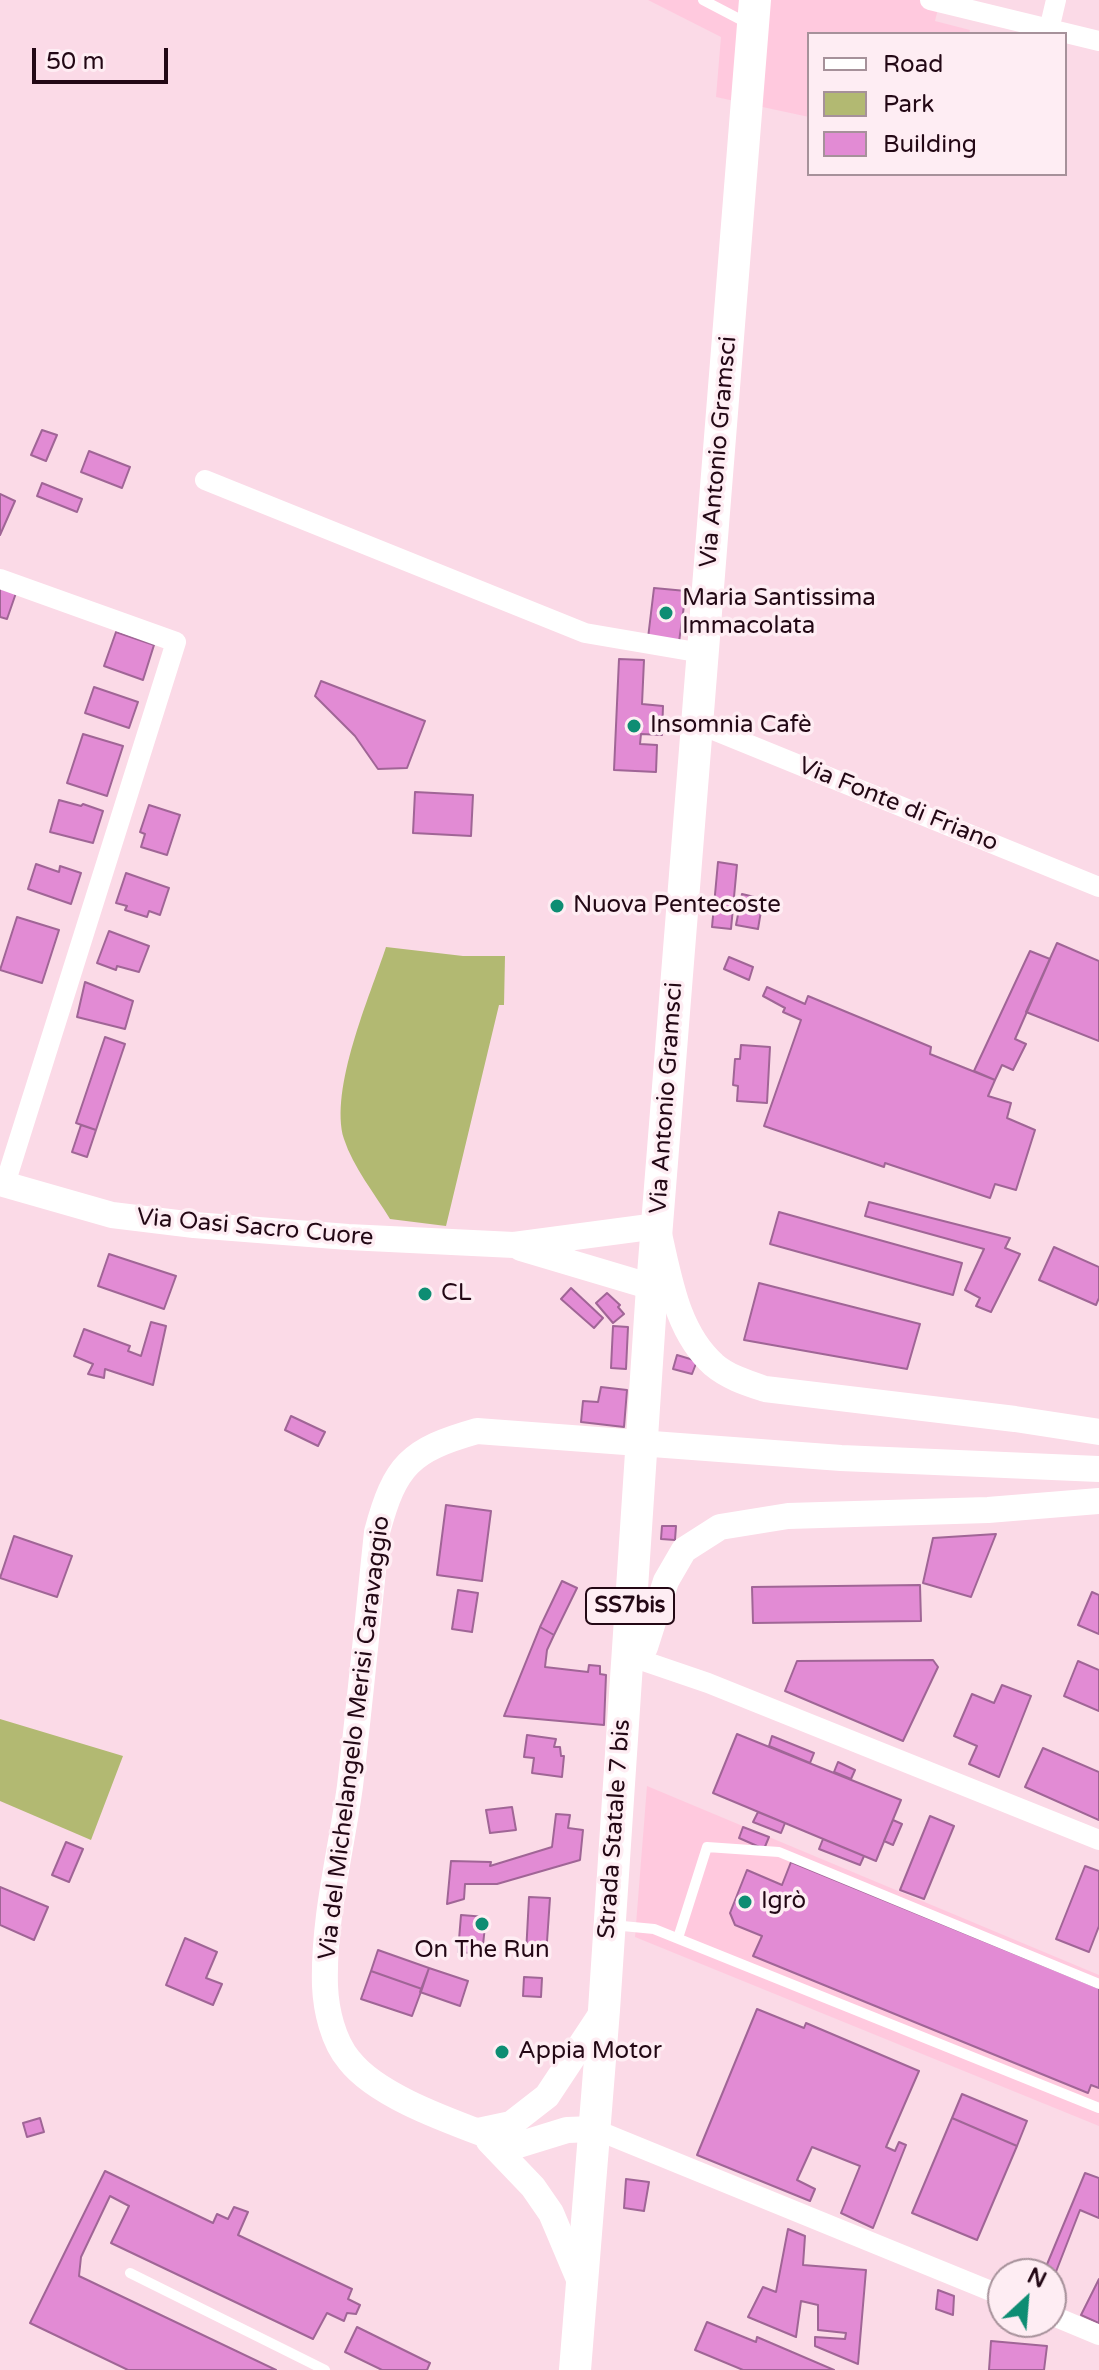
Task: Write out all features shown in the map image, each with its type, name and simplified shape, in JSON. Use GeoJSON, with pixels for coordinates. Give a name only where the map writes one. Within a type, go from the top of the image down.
{"type":"FeatureCollection","features":[{"type":"Feature","properties":{"kind":"main road","name":"Via Antonio Gramsci"},"geometry":{"type":"LineString","coordinates":[[652,1287],[754,13]]}},
{"type":"Feature","properties":{"kind":"main road","name":"Strada Statale 7 bis"},"geometry":{"type":"LineString","coordinates":[[575,2370],[604,2010],[652,1287]]}},
{"type":"Feature","properties":{"kind":"street"},"geometry":{"type":"LineString","coordinates":[[930,0],[1048,31],[1056,0]]}},
{"type":"Feature","properties":{"kind":"street"},"geometry":{"type":"LineString","coordinates":[[1067,35],[1099,41]]}},
{"type":"Feature","properties":{"kind":"street"},"geometry":{"type":"LineString","coordinates":[[205,480],[585,633],[702,653]]}},
{"type":"Feature","properties":{"kind":"street"},"geometry":{"type":"LineString","coordinates":[[0,579],[176,642],[2,1184]]}},
{"type":"Feature","properties":{"kind":"street","name":"Via Fonte di Friano"},"geometry":{"type":"LineString","coordinates":[[696,723],[1099,887]]}},
{"type":"Feature","properties":{"kind":"street","name":"Via Oasi Sacro Cuore"},"geometry":{"type":"LineString","coordinates":[[2,1184],[112,1215],[348,1237],[514,1245],[657,1226]]}},
{"type":"Feature","properties":{"kind":"street"},"geometry":{"type":"LineString","coordinates":[[657,1226],[677,1305],[694,1343],[715,1366],[739,1380],[765,1389],[1099,1432]]}},
{"type":"Feature","properties":{"kind":"street","name":"Via Oasi Sacro Cuore"},"geometry":{"type":"LineString","coordinates":[[514,1245],[652,1287]]}},
{"type":"Feature","properties":{"kind":"street","name":"Via del Michelangelo Merisi Caravaggio"},"geometry":{"type":"LineString","coordinates":[[594,2129],[567,2130],[515,2146],[478,2131],[408,2102],[370,2082],[347,2058],[330,2021],[325,1986],[330,1909],[349,1788],[377,1532],[386,1500],[401,1471],[419,1452],[445,1440],[477,1431],[841,1458],[1099,1469]]}},
{"type":"Feature","properties":{"kind":"street"},"geometry":{"type":"LineString","coordinates":[[626,1655],[645,1647],[666,1581],[684,1550],[720,1527],[788,1516],[972,1511],[1099,1501]]}},
{"type":"Feature","properties":{"kind":"street"},"geometry":{"type":"LineString","coordinates":[[626,1655],[708,1683],[1099,1840]]}},
{"type":"Feature","properties":{"kind":"street"},"geometry":{"type":"LineString","coordinates":[[478,2131],[511,2124],[547,2096],[604,2010]]}},
{"type":"Feature","properties":{"kind":"street"},"geometry":{"type":"LineString","coordinates":[[594,2129],[987,2289]]}},
{"type":"Feature","properties":{"kind":"street"},"geometry":{"type":"LineString","coordinates":[[478,2131],[533,2187],[551,2213],[583,2288]]}},
{"type":"Feature","properties":{"kind":"street"},"geometry":{"type":"LineString","coordinates":[[1067,2322],[1099,2335]]}},
{"type":"Feature","properties":{"kind":"lane"},"geometry":{"type":"LineString","coordinates":[[703,0],[754,13]]}},
{"type":"Feature","properties":{"kind":"lane"},"geometry":{"type":"LineString","coordinates":[[678,1938],[707,1847],[779,1852],[1099,1984]]}},
{"type":"Feature","properties":{"kind":"lane"},"geometry":{"type":"LineString","coordinates":[[609,1924],[654,1929],[678,1938],[1099,2108]]}},
{"type":"Feature","properties":{"kind":"lane"},"geometry":{"type":"LineString","coordinates":[[130,2273],[325,2370]]}},
{"type":"Feature","properties":{"kind":"shaded area"},"geometry":{"type":"Polygon","coordinates":[[[648,0],[940,0],[935,21],[970,30],[807,32],[807,117],[716,97],[721,37],[648,0]]]}},
{"type":"Feature","properties":{"kind":"shaded area"},"geometry":{"type":"Polygon","coordinates":[[[647,1786],[1099,1975],[1099,2126],[635,1937],[647,1786]]]}},
{"type":"Feature","properties":{"kind":"green space"},"geometry":{"type":"Polygon","coordinates":[[[386,947],[463,956],[505,956],[504,1005],[499,1005],[446,1226],[390,1219],[359,1170],[344,1139],[341,1118],[346,1069],[386,947]]]}},
{"type":"Feature","properties":{"kind":"green space"},"geometry":{"type":"Polygon","coordinates":[[[0,1719],[123,1756],[91,1840],[0,1801],[0,1719]]]}},
{"type":"Feature","properties":{"kind":"building"},"geometry":{"type":"Polygon","coordinates":[[[42,430],[57,435],[46,461],[31,455],[42,430]]]}},
{"type":"Feature","properties":{"kind":"building"},"geometry":{"type":"Polygon","coordinates":[[[89,451],[130,467],[122,488],[81,472],[89,451]]]}},
{"type":"Feature","properties":{"kind":"building"},"geometry":{"type":"Polygon","coordinates":[[[42,483],[82,499],[77,512],[37,496],[42,483]]]}},
{"type":"Feature","properties":{"kind":"building"},"geometry":{"type":"Polygon","coordinates":[[[0,494],[15,501],[0,535],[0,494]]]}},
{"type":"Feature","properties":{"kind":"building"},"geometry":{"type":"Polygon","coordinates":[[[0,588],[16,593],[7,619],[0,617],[0,588]]]}},
{"type":"Feature","properties":{"kind":"building"},"geometry":{"type":"Polygon","coordinates":[[[654,588],[686,591],[679,642],[648,638],[654,588]]]}},
{"type":"Feature","properties":{"kind":"building"},"geometry":{"type":"Polygon","coordinates":[[[116,632],[154,645],[143,680],[104,666],[116,632]]]}},
{"type":"Feature","properties":{"kind":"building"},"geometry":{"type":"Polygon","coordinates":[[[619,659],[644,660],[642,704],[663,706],[662,735],[641,734],[640,744],[657,745],[656,772],[614,770],[619,659]]]}},
{"type":"Feature","properties":{"kind":"building"},"geometry":{"type":"Polygon","coordinates":[[[321,681],[425,721],[407,768],[378,769],[355,736],[315,696],[321,681]]]}},
{"type":"Feature","properties":{"kind":"building"},"geometry":{"type":"Polygon","coordinates":[[[94,687],[138,702],[129,728],[85,713],[94,687]]]}},
{"type":"Feature","properties":{"kind":"building"},"geometry":{"type":"Polygon","coordinates":[[[83,734],[123,746],[107,796],[67,783],[83,734]]]}},
{"type":"Feature","properties":{"kind":"building"},"geometry":{"type":"Polygon","coordinates":[[[415,792],[473,795],[471,836],[413,833],[415,792]]]}},
{"type":"Feature","properties":{"kind":"building"},"geometry":{"type":"Polygon","coordinates":[[[59,800],[103,811],[93,843],[50,832],[59,800]]]}},
{"type":"Feature","properties":{"kind":"building"},"geometry":{"type":"Polygon","coordinates":[[[149,805],[180,815],[167,855],[141,847],[145,834],[140,832],[149,805]]]}},
{"type":"Feature","properties":{"kind":"building"},"geometry":{"type":"Polygon","coordinates":[[[718,862],[737,865],[731,929],[712,927],[718,862]]]}},
{"type":"Feature","properties":{"kind":"building"},"geometry":{"type":"Polygon","coordinates":[[[36,864],[59,872],[60,866],[81,873],[71,904],[28,889],[36,864]]]}},
{"type":"Feature","properties":{"kind":"building"},"geometry":{"type":"Polygon","coordinates":[[[126,873],[169,888],[160,915],[149,911],[147,917],[125,910],[127,906],[116,903],[126,873]]]}},
{"type":"Feature","properties":{"kind":"building"},"geometry":{"type":"Polygon","coordinates":[[[742,894],[763,899],[758,929],[736,925],[742,894]]]}},
{"type":"Feature","properties":{"kind":"building"},"geometry":{"type":"Polygon","coordinates":[[[17,917],[59,930],[42,983],[0,970],[17,917]]]}},
{"type":"Feature","properties":{"kind":"building"},"geometry":{"type":"Polygon","coordinates":[[[109,931],[149,946],[139,972],[117,966],[116,970],[97,963],[109,931]]]}},
{"type":"Feature","properties":{"kind":"building"},"geometry":{"type":"Polygon","coordinates":[[[1057,943],[1099,961],[1099,1041],[1026,1012],[1057,943]]]}},
{"type":"Feature","properties":{"kind":"building"},"geometry":{"type":"Polygon","coordinates":[[[1030,951],[1050,959],[1015,1039],[1026,1044],[1013,1070],[1002,1065],[995,1080],[974,1071],[1030,951]]]}},
{"type":"Feature","properties":{"kind":"building"},"geometry":{"type":"Polygon","coordinates":[[[729,957],[753,967],[749,980],[724,969],[729,957]]]}},
{"type":"Feature","properties":{"kind":"building"},"geometry":{"type":"Polygon","coordinates":[[[85,982],[133,1001],[125,1029],[77,1017],[85,982]]]}},
{"type":"Feature","properties":{"kind":"building"},"geometry":{"type":"Polygon","coordinates":[[[767,987],[805,1004],[808,996],[931,1047],[930,1054],[995,1080],[988,1096],[1011,1103],[1007,1118],[1035,1130],[1016,1190],[995,1184],[990,1198],[885,1163],[884,1167],[764,1126],[801,1020],[783,1012],[785,1008],[763,996],[767,987]]]}},
{"type":"Feature","properties":{"kind":"building"},"geometry":{"type":"Polygon","coordinates":[[[105,1037],[125,1044],[96,1130],[76,1123],[105,1037]]]}},
{"type":"Feature","properties":{"kind":"building"},"geometry":{"type":"Polygon","coordinates":[[[741,1045],[770,1047],[767,1103],[737,1101],[738,1086],[733,1085],[735,1059],[740,1059],[741,1045]]]}},
{"type":"Feature","properties":{"kind":"building"},"geometry":{"type":"Polygon","coordinates":[[[81,1125],[96,1130],[87,1157],[72,1152],[81,1125]]]}},
{"type":"Feature","properties":{"kind":"building"},"geometry":{"type":"Polygon","coordinates":[[[869,1202],[1010,1238],[1005,1248],[1020,1254],[991,1312],[976,1306],[980,1298],[965,1290],[984,1249],[865,1216],[869,1202]]]}},
{"type":"Feature","properties":{"kind":"building"},"geometry":{"type":"Polygon","coordinates":[[[779,1212],[962,1263],[953,1295],[770,1244],[779,1212]]]}},
{"type":"Feature","properties":{"kind":"building"},"geometry":{"type":"Polygon","coordinates":[[[1054,1247],[1099,1267],[1099,1298],[1096,1305],[1039,1280],[1054,1247]]]}},
{"type":"Feature","properties":{"kind":"building"},"geometry":{"type":"Polygon","coordinates":[[[109,1254],[176,1276],[164,1309],[98,1286],[109,1254]]]}},
{"type":"Feature","properties":{"kind":"building"},"geometry":{"type":"Polygon","coordinates":[[[759,1283],[920,1324],[907,1369],[744,1340],[759,1283]]]}},
{"type":"Feature","properties":{"kind":"building"},"geometry":{"type":"Polygon","coordinates":[[[571,1288],[603,1318],[594,1328],[561,1299],[571,1288]]]}},
{"type":"Feature","properties":{"kind":"building"},"geometry":{"type":"Polygon","coordinates":[[[607,1293],[620,1305],[618,1307],[624,1314],[613,1323],[596,1303],[607,1293]]]}},
{"type":"Feature","properties":{"kind":"building"},"geometry":{"type":"Polygon","coordinates":[[[151,1322],[166,1326],[153,1385],[105,1369],[104,1378],[88,1374],[93,1364],[74,1356],[84,1329],[130,1346],[128,1351],[141,1356],[151,1322]]]}},
{"type":"Feature","properties":{"kind":"building"},"geometry":{"type":"Polygon","coordinates":[[[613,1326],[628,1327],[626,1369],[611,1368],[613,1326]]]}},
{"type":"Feature","properties":{"kind":"building"},"geometry":{"type":"Polygon","coordinates":[[[677,1355],[697,1361],[692,1374],[673,1369],[677,1355]]]}},
{"type":"Feature","properties":{"kind":"building"},"geometry":{"type":"Polygon","coordinates":[[[601,1387],[627,1390],[624,1427],[581,1422],[583,1401],[598,1402],[601,1387]]]}},
{"type":"Feature","properties":{"kind":"building"},"geometry":{"type":"Polygon","coordinates":[[[291,1416],[325,1432],[318,1446],[285,1430],[291,1416]]]}},
{"type":"Feature","properties":{"kind":"building"},"geometry":{"type":"Polygon","coordinates":[[[446,1505],[491,1511],[482,1581],[437,1575],[446,1505]]]}},
{"type":"Feature","properties":{"kind":"building"},"geometry":{"type":"Polygon","coordinates":[[[662,1526],[676,1526],[675,1540],[661,1539],[662,1526]]]}},
{"type":"Feature","properties":{"kind":"building"},"geometry":{"type":"Polygon","coordinates":[[[996,1534],[971,1597],[923,1583],[933,1538],[996,1534]]]}},
{"type":"Feature","properties":{"kind":"building"},"geometry":{"type":"Polygon","coordinates":[[[14,1536],[72,1556],[57,1597],[0,1578],[14,1536]]]}},
{"type":"Feature","properties":{"kind":"building"},"geometry":{"type":"Polygon","coordinates":[[[562,1581],[577,1588],[554,1635],[540,1627],[562,1581]]]}},
{"type":"Feature","properties":{"kind":"building"},"geometry":{"type":"Polygon","coordinates":[[[920,1585],[921,1621],[753,1623],[752,1587],[920,1585]]]}},
{"type":"Feature","properties":{"kind":"building"},"geometry":{"type":"Polygon","coordinates":[[[458,1590],[478,1593],[472,1632],[452,1629],[458,1590]]]}},
{"type":"Feature","properties":{"kind":"building"},"geometry":{"type":"Polygon","coordinates":[[[1092,1592],[1099,1595],[1099,1634],[1078,1625],[1092,1592]]]}},
{"type":"Feature","properties":{"kind":"building"},"geometry":{"type":"Polygon","coordinates":[[[540,1627],[554,1635],[547,1650],[545,1667],[588,1672],[589,1665],[600,1666],[600,1674],[606,1675],[604,1725],[504,1716],[540,1627]]]}},
{"type":"Feature","properties":{"kind":"building"},"geometry":{"type":"Polygon","coordinates":[[[933,1660],[938,1667],[903,1741],[785,1691],[797,1661],[933,1660]]]}},
{"type":"Feature","properties":{"kind":"building"},"geometry":{"type":"Polygon","coordinates":[[[1078,1661],[1099,1670],[1099,1711],[1064,1696],[1078,1661]]]}},
{"type":"Feature","properties":{"kind":"building"},"geometry":{"type":"Polygon","coordinates":[[[1002,1685],[1031,1696],[999,1777],[969,1764],[977,1746],[954,1736],[972,1694],[994,1703],[1002,1685]]]}},
{"type":"Feature","properties":{"kind":"building"},"geometry":{"type":"Polygon","coordinates":[[[737,1734],[901,1800],[876,1861],[713,1793],[737,1734]]]}},
{"type":"Feature","properties":{"kind":"building"},"geometry":{"type":"Polygon","coordinates":[[[527,1735],[556,1739],[554,1747],[560,1747],[561,1756],[564,1756],[562,1777],[532,1773],[534,1758],[524,1757],[527,1735]]]}},
{"type":"Feature","properties":{"kind":"building"},"geometry":{"type":"Polygon","coordinates":[[[772,1736],[814,1753],[810,1763],[769,1746],[772,1736]]]}},
{"type":"Feature","properties":{"kind":"building"},"geometry":{"type":"Polygon","coordinates":[[[1043,1748],[1099,1772],[1099,1820],[1025,1787],[1043,1748]]]}},
{"type":"Feature","properties":{"kind":"building"},"geometry":{"type":"Polygon","coordinates":[[[838,1762],[855,1770],[851,1779],[834,1772],[838,1762]]]}},
{"type":"Feature","properties":{"kind":"building"},"geometry":{"type":"Polygon","coordinates":[[[512,1807],[516,1830],[490,1833],[486,1810],[512,1807]]]}},
{"type":"Feature","properties":{"kind":"building"},"geometry":{"type":"Polygon","coordinates":[[[758,1812],[785,1823],[781,1833],[753,1822],[758,1812]]]}},
{"type":"Feature","properties":{"kind":"building"},"geometry":{"type":"Polygon","coordinates":[[[556,1814],[570,1815],[568,1828],[583,1830],[580,1860],[497,1884],[465,1884],[464,1899],[447,1904],[451,1861],[491,1862],[490,1866],[552,1847],[556,1814]]]}},
{"type":"Feature","properties":{"kind":"building"},"geometry":{"type":"Polygon","coordinates":[[[930,1816],[954,1826],[924,1899],[900,1890],[930,1816]]]}},
{"type":"Feature","properties":{"kind":"building"},"geometry":{"type":"Polygon","coordinates":[[[893,1820],[902,1824],[893,1845],[884,1841],[893,1820]]]}},
{"type":"Feature","properties":{"kind":"building"},"geometry":{"type":"Polygon","coordinates":[[[743,1827],[769,1837],[764,1849],[739,1838],[743,1827]]]}},
{"type":"Feature","properties":{"kind":"building"},"geometry":{"type":"Polygon","coordinates":[[[823,1839],[864,1856],[860,1865],[819,1849],[823,1839]]]}},
{"type":"Feature","properties":{"kind":"building"},"geometry":{"type":"Polygon","coordinates":[[[66,1842],[83,1849],[69,1882],[52,1875],[66,1842]]]}},
{"type":"Feature","properties":{"kind":"building"},"geometry":{"type":"Polygon","coordinates":[[[791,1862],[1099,1988],[1099,2088],[1091,2085],[1088,2093],[753,1956],[762,1936],[735,1925],[730,1913],[747,1870],[782,1885],[791,1862]]]}},
{"type":"Feature","properties":{"kind":"building"},"geometry":{"type":"Polygon","coordinates":[[[1085,1866],[1099,1871],[1099,1926],[1089,1952],[1056,1939],[1085,1866]]]}},
{"type":"Feature","properties":{"kind":"building"},"geometry":{"type":"Polygon","coordinates":[[[0,1887],[48,1907],[34,1940],[0,1925],[0,1887]]]}},
{"type":"Feature","properties":{"kind":"building"},"geometry":{"type":"Polygon","coordinates":[[[529,1897],[550,1898],[546,1956],[526,1954],[529,1897]]]}},
{"type":"Feature","properties":{"kind":"building"},"geometry":{"type":"Polygon","coordinates":[[[461,1915],[486,1917],[482,1954],[458,1952],[461,1915]]]}},
{"type":"Feature","properties":{"kind":"building"},"geometry":{"type":"Polygon","coordinates":[[[185,1938],[217,1952],[206,1978],[222,1984],[213,2005],[166,1985],[185,1938]]]}},
{"type":"Feature","properties":{"kind":"building"},"geometry":{"type":"Polygon","coordinates":[[[378,1950],[429,1968],[422,1989],[371,1971],[378,1950]]]}},
{"type":"Feature","properties":{"kind":"building"},"geometry":{"type":"Polygon","coordinates":[[[429,1968],[468,1981],[460,2006],[420,1992],[429,1968]]]}},
{"type":"Feature","properties":{"kind":"building"},"geometry":{"type":"Polygon","coordinates":[[[371,1971],[422,1989],[412,2016],[361,1999],[371,1971]]]}},
{"type":"Feature","properties":{"kind":"building"},"geometry":{"type":"Polygon","coordinates":[[[524,1977],[542,1978],[541,1997],[523,1996],[524,1977]]]}},
{"type":"Feature","properties":{"kind":"building"},"geometry":{"type":"Polygon","coordinates":[[[757,2009],[804,2028],[806,2023],[919,2071],[886,2147],[895,2151],[899,2142],[906,2145],[873,2228],[841,2213],[860,2166],[812,2147],[797,2180],[815,2189],[810,2201],[697,2155],[757,2009]]]}},
{"type":"Feature","properties":{"kind":"building"},"geometry":{"type":"Polygon","coordinates":[[[962,2094],[1027,2121],[1017,2146],[952,2118],[962,2094]]]}},
{"type":"Feature","properties":{"kind":"building"},"geometry":{"type":"Polygon","coordinates":[[[40,2118],[44,2132],[27,2137],[23,2123],[40,2118]]]}},
{"type":"Feature","properties":{"kind":"building"},"geometry":{"type":"Polygon","coordinates":[[[952,2118],[1017,2146],[977,2240],[912,2213],[952,2118]]]}},
{"type":"Feature","properties":{"kind":"building"},"geometry":{"type":"Polygon","coordinates":[[[105,2171],[213,2223],[217,2214],[228,2219],[234,2207],[248,2212],[238,2235],[352,2289],[348,2299],[360,2305],[356,2314],[347,2313],[344,2321],[327,2313],[313,2339],[111,2243],[129,2206],[110,2196],[81,2257],[79,2276],[276,2370],[128,2370],[30,2323],[105,2171]]]}},
{"type":"Feature","properties":{"kind":"building"},"geometry":{"type":"Polygon","coordinates":[[[1085,2173],[1099,2178],[1099,2218],[1080,2210],[1061,2258],[1050,2258],[1085,2173]]]}},
{"type":"Feature","properties":{"kind":"building"},"geometry":{"type":"Polygon","coordinates":[[[626,2179],[649,2182],[644,2211],[624,2208],[626,2179]]]}},
{"type":"Feature","properties":{"kind":"building"},"geometry":{"type":"Polygon","coordinates":[[[788,2229],[805,2236],[803,2265],[866,2270],[858,2364],[815,2346],[815,2337],[845,2339],[846,2333],[818,2330],[818,2305],[801,2301],[796,2337],[748,2317],[763,2287],[776,2292],[788,2229]]]}},
{"type":"Feature","properties":{"kind":"building"},"geometry":{"type":"Polygon","coordinates":[[[1099,2279],[1099,2323],[1081,2315],[1099,2279]]]}},
{"type":"Feature","properties":{"kind":"building"},"geometry":{"type":"Polygon","coordinates":[[[938,2290],[954,2296],[953,2315],[936,2309],[938,2290]]]}},
{"type":"Feature","properties":{"kind":"building"},"geometry":{"type":"Polygon","coordinates":[[[707,2322],[756,2342],[757,2337],[834,2370],[743,2370],[695,2350],[707,2322]]]}},
{"type":"Feature","properties":{"kind":"building"},"geometry":{"type":"Polygon","coordinates":[[[357,2327],[430,2363],[427,2370],[382,2370],[345,2352],[357,2327]]]}},
{"type":"Feature","properties":{"kind":"building"},"geometry":{"type":"Polygon","coordinates":[[[991,2341],[1047,2346],[1044,2370],[989,2370],[991,2341]]]}},
{"type":"Feature","properties":{"kind":"place","name":"Maria Santissima Immacolata"},"geometry":{"type":"Point","coordinates":[666,613]}},
{"type":"Feature","properties":{"kind":"place","name":"Insomnia Cafè"},"geometry":{"type":"Point","coordinates":[634,726]}},
{"type":"Feature","properties":{"kind":"place","name":"Nuova Pentecoste"},"geometry":{"type":"Point","coordinates":[557,906]}},
{"type":"Feature","properties":{"kind":"place","name":"CL"},"geometry":{"type":"Point","coordinates":[425,1294]}},
{"type":"Feature","properties":{"kind":"place","name":"Igrò"},"geometry":{"type":"Point","coordinates":[745,1902]}},
{"type":"Feature","properties":{"kind":"place","name":"On The Run"},"geometry":{"type":"Point","coordinates":[482,1924]}},
{"type":"Feature","properties":{"kind":"place","name":"Appia Motor"},"geometry":{"type":"Point","coordinates":[502,2052]}}]}
